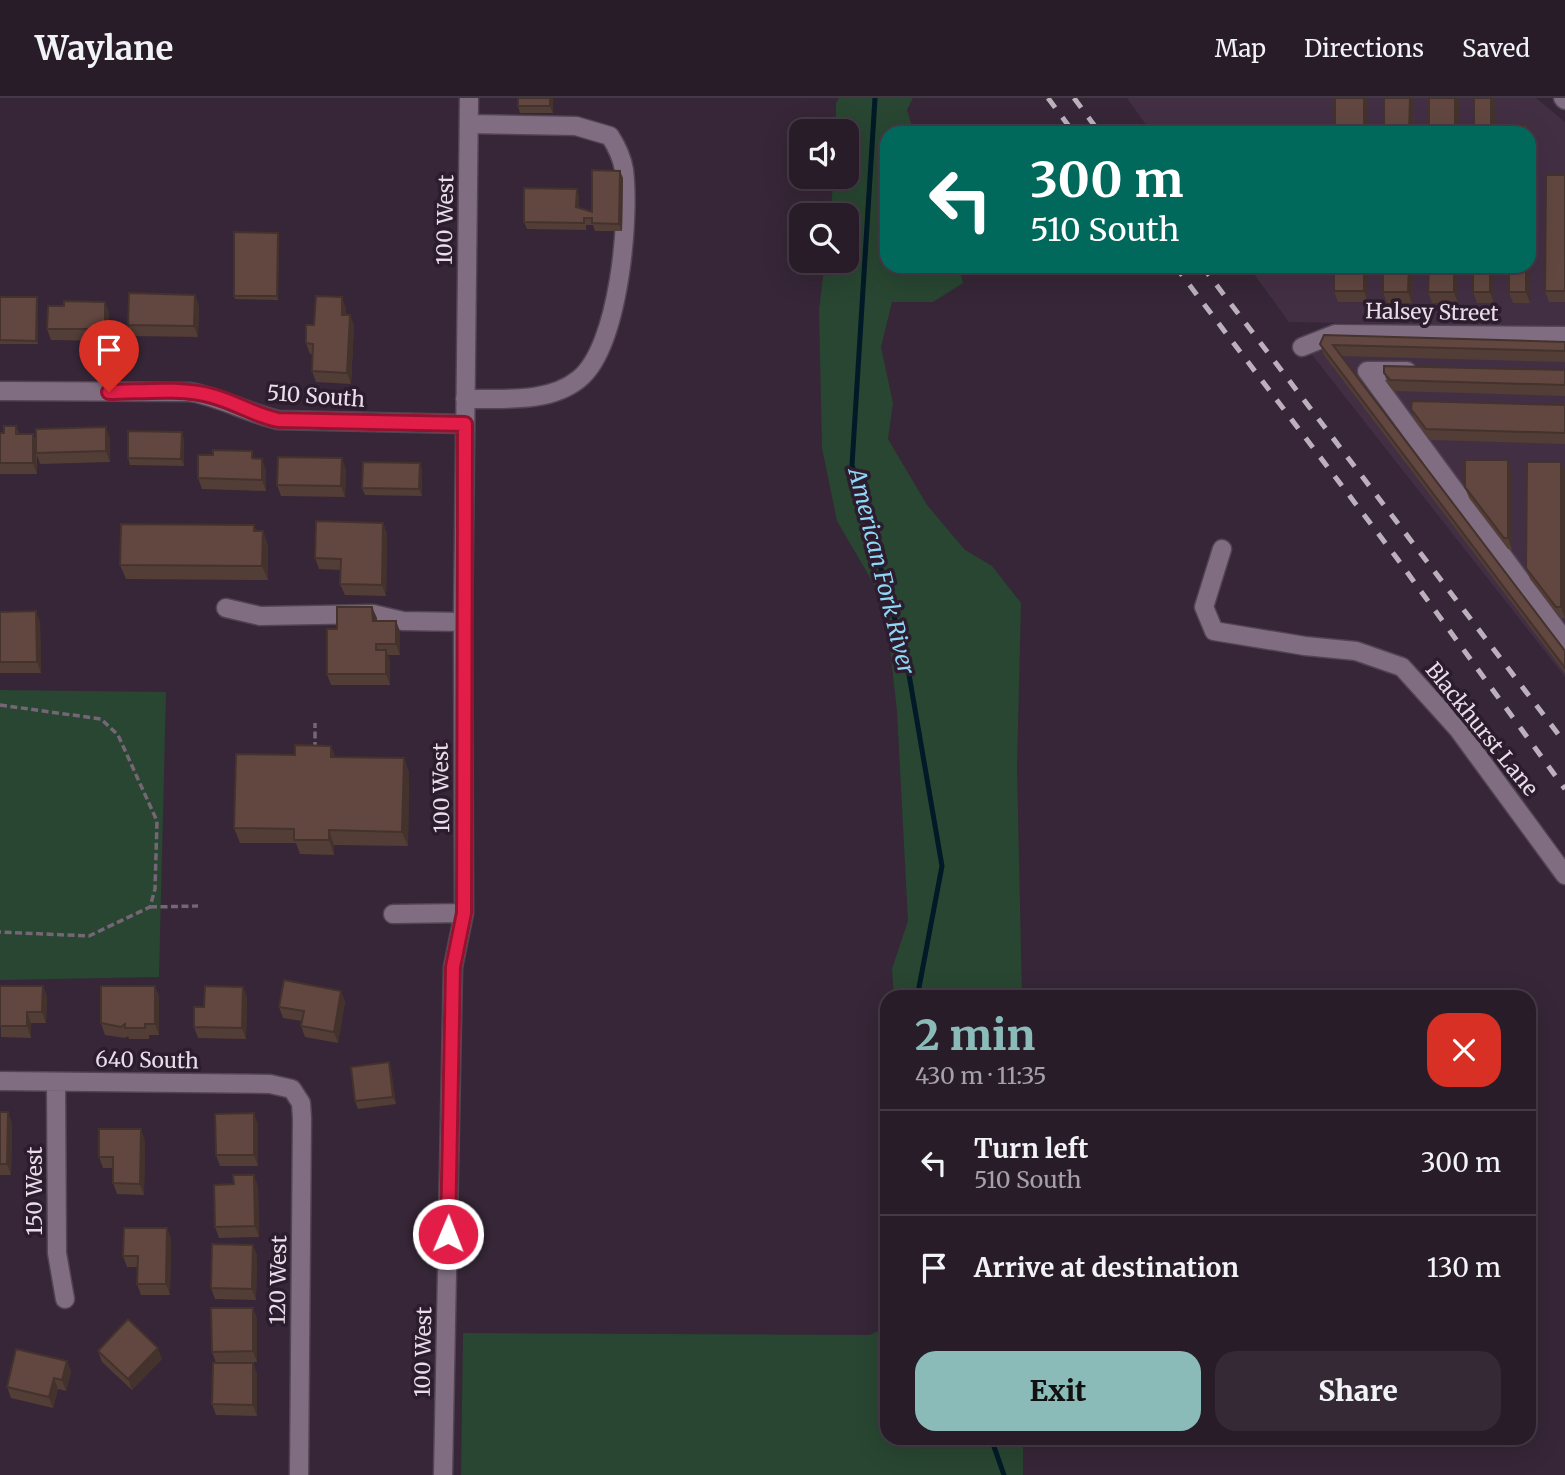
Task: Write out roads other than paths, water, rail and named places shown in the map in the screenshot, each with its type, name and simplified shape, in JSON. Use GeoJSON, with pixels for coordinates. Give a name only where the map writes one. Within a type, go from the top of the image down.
{"type":"FeatureCollection","features":[{"type":"Feature","properties":{"kind":"street","name":"100 West"},"geometry":{"type":"LineString","coordinates":[[443,1475],[453,967],[464,913],[463,622],[469,98]]}},
{"type":"Feature","properties":{"kind":"street"},"geometry":{"type":"LineString","coordinates":[[465,399],[556,394],[579,379],[596,359],[607,328],[624,231],[624,170],[619,150],[610,136],[576,126],[469,124]]}},
{"type":"Feature","properties":{"kind":"street","name":"Halsey Street"},"geometry":{"type":"LineString","coordinates":[[1302,347],[1335,334],[1565,336]]}},
{"type":"Feature","properties":{"kind":"street"},"geometry":{"type":"LineString","coordinates":[[1430,371],[1367,371],[1565,641]]}},
{"type":"Feature","properties":{"kind":"street","name":"510 South"},"geometry":{"type":"LineString","coordinates":[[0,391],[190,392],[212,396],[257,415],[278,420],[465,424]]}},
{"type":"Feature","properties":{"kind":"street","name":"Blackhurst Lane"},"geometry":{"type":"LineString","coordinates":[[1222,549],[1204,607],[1214,631],[1356,651],[1402,667],[1458,729],[1565,875]]}},
{"type":"Feature","properties":{"kind":"street"},"geometry":{"type":"LineString","coordinates":[[226,608],[260,616],[373,614],[403,621],[463,622]]}},
{"type":"Feature","properties":{"kind":"street"},"geometry":{"type":"LineString","coordinates":[[393,914],[464,913]]}},
{"type":"Feature","properties":{"kind":"street","name":"640 South"},"geometry":{"type":"LineString","coordinates":[[0,1081],[270,1084],[285,1085],[292,1089]]}},
{"type":"Feature","properties":{"kind":"street","name":"150 West"},"geometry":{"type":"LineString","coordinates":[[56,1082],[57,1253],[65,1298]]}},
{"type":"Feature","properties":{"kind":"street","name":"120 West"},"geometry":{"type":"LineString","coordinates":[[292,1089],[301,1103],[302,1118],[299,1475]]}},
{"type":"Feature","properties":{"kind":"waterway","name":"American Fork River"},"geometry":{"type":"LineString","coordinates":[[875,98],[852,465],[907,663],[942,866],[919,990]]}},
{"type":"Feature","properties":{"kind":"waterway","name":"American Fork River"},"geometry":{"type":"LineString","coordinates":[[993,1445],[1004,1475]]}},
{"type":"Feature","properties":{"kind":"railway"},"geometry":{"type":"LineString","coordinates":[[1048,98],[1069,126]]}},
{"type":"Feature","properties":{"kind":"railway"},"geometry":{"type":"LineString","coordinates":[[1074,98],[1095,126]]}},
{"type":"Feature","properties":{"kind":"railway"},"geometry":{"type":"LineString","coordinates":[[1180,273],[1396,557],[1565,789]]}},
{"type":"Feature","properties":{"kind":"railway"},"geometry":{"type":"LineString","coordinates":[[1207,273],[1565,743]]}}]}
